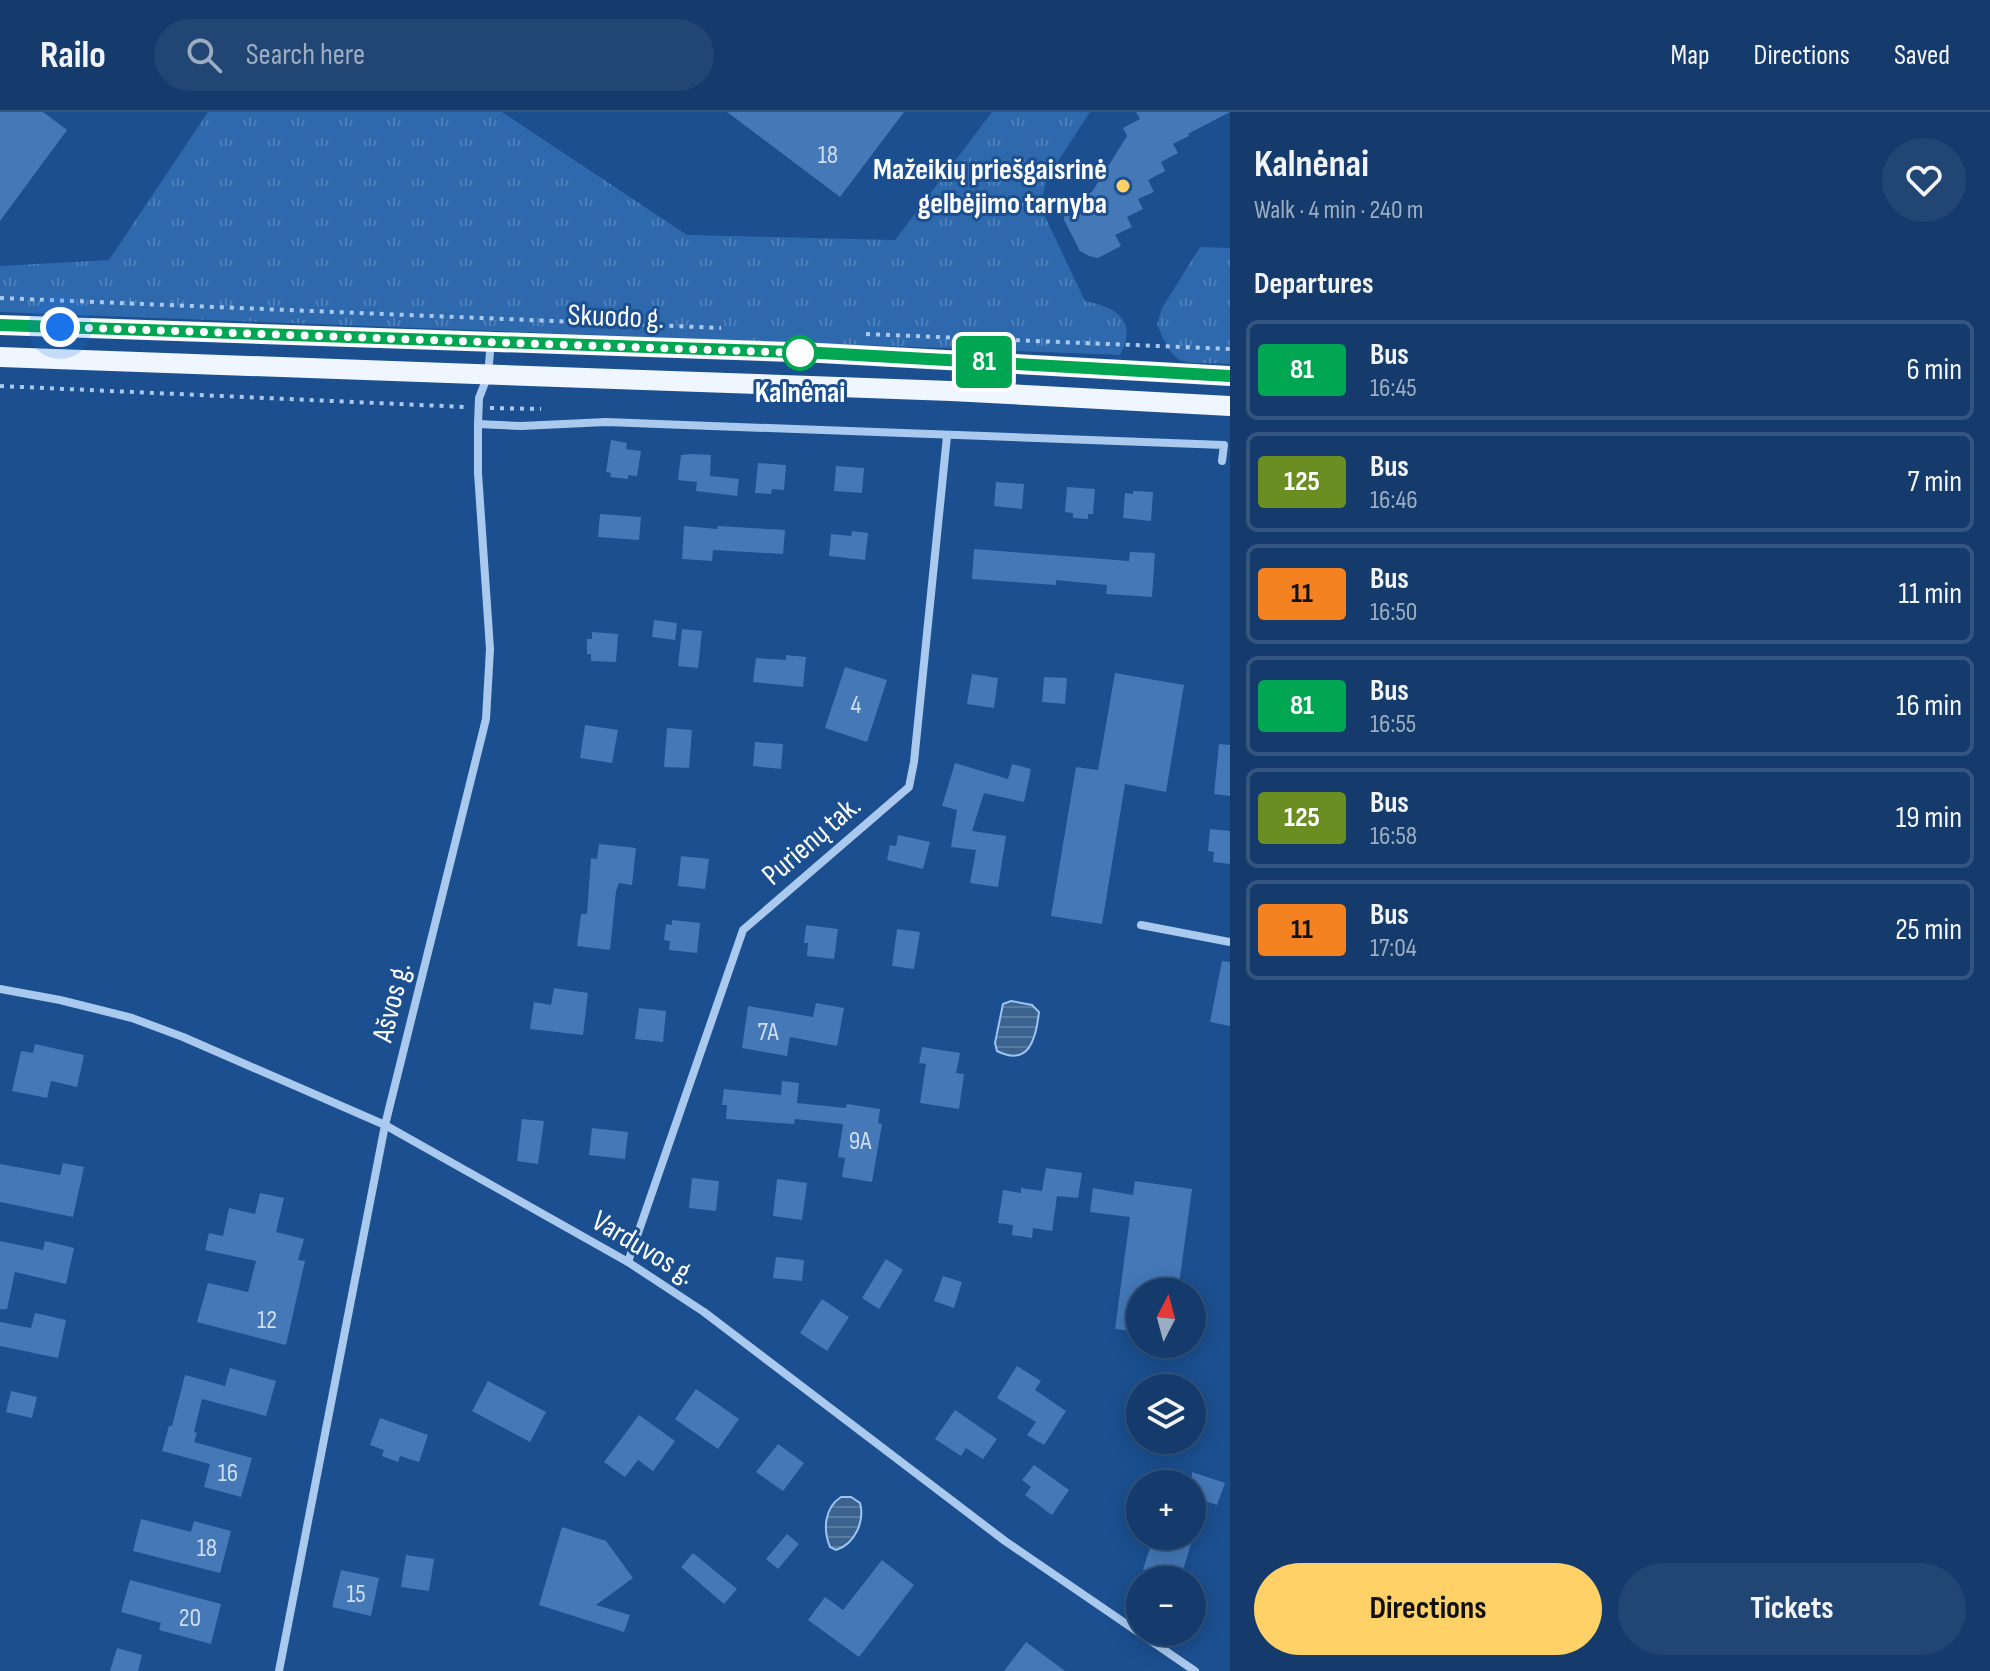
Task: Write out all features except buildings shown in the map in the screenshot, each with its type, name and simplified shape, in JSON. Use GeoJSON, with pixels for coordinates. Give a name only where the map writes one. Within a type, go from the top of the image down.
{"type":"FeatureCollection","features":[{"type":"Feature","properties":{"kind":"main road","name":"Skuodo g."},"geometry":{"type":"LineString","coordinates":[[0,325],[820,353],[1230,376]]}},
{"type":"Feature","properties":{"kind":"main road"},"geometry":{"type":"LineString","coordinates":[[0,357],[980,392],[1230,406]]}},
{"type":"Feature","properties":{"kind":"street","name":"Ašvos g."},"geometry":{"type":"LineString","coordinates":[[279,1671],[385,1125],[486,719],[490,649],[478,473],[478,424],[479,398],[488,375],[491,341]]}},
{"type":"Feature","properties":{"kind":"street"},"geometry":{"type":"LineString","coordinates":[[478,424],[521,426],[606,422],[1224,445],[1222,461]]}},
{"type":"Feature","properties":{"kind":"street","name":"Purienų tak."},"geometry":{"type":"LineString","coordinates":[[628,1262],[743,930],[909,787],[947,436]]}},
{"type":"Feature","properties":{"kind":"street"},"geometry":{"type":"LineString","coordinates":[[1141,925],[1230,942]]}},
{"type":"Feature","properties":{"kind":"street","name":"Varduvos g."},"geometry":{"type":"LineString","coordinates":[[0,989],[132,1018],[183,1037],[385,1125],[628,1262],[704,1312],[1005,1541],[1195,1671]]}},
{"type":"Feature","properties":{"kind":"path"},"geometry":{"type":"LineString","coordinates":[[0,298],[731,328]]}},
{"type":"Feature","properties":{"kind":"path"},"geometry":{"type":"LineString","coordinates":[[858,333],[1230,349]]}},
{"type":"Feature","properties":{"kind":"green space"},"geometry":{"type":"Polygon","coordinates":[[[208,112],[502,112],[687,235],[895,240],[992,112],[1090,112],[1047,178],[1042,210],[1085,301],[1106,307],[1121,318],[1127,333],[1125,343],[1120,355],[0,312],[0,266],[109,260],[208,112]]]}},
{"type":"Feature","properties":{"kind":"green space"},"geometry":{"type":"Polygon","coordinates":[[[1200,247],[1230,248],[1230,364],[1183,361],[1170,350],[1157,324],[1162,308],[1200,247]]]}},
{"type":"Feature","properties":{"kind":"shaded area"},"geometry":{"type":"Polygon","coordinates":[[[1011,1001],[1032,1005],[1039,1012],[1036,1032],[1029,1048],[1017,1055],[997,1051],[995,1043],[1003,1004],[1011,1001]]]}},
{"type":"Feature","properties":{"kind":"shaded area"},"geometry":{"type":"Polygon","coordinates":[[[841,1497],[851,1497],[860,1503],[861,1517],[853,1537],[836,1550],[830,1547],[826,1520],[831,1507],[841,1497]]]}},
{"type":"Feature","properties":{"kind":"bus line","name":"81"},"geometry":{"type":"LineString","coordinates":[[0,325],[820,353],[1230,376]]}},
{"type":"Feature","properties":{"kind":"place","name":"Mažeikių priešgaisrinė gelbėjimo tarnyba"},"geometry":{"type":"Point","coordinates":[1123,186]}},
{"type":"Feature","properties":{"kind":"place","name":"Kalnėnai"},"geometry":{"type":"Point","coordinates":[800,353]}},
{"type":"Feature","properties":{"kind":"route"},"geometry":{"type":"LineString","coordinates":[[60,327],[800,353]]}}]}
